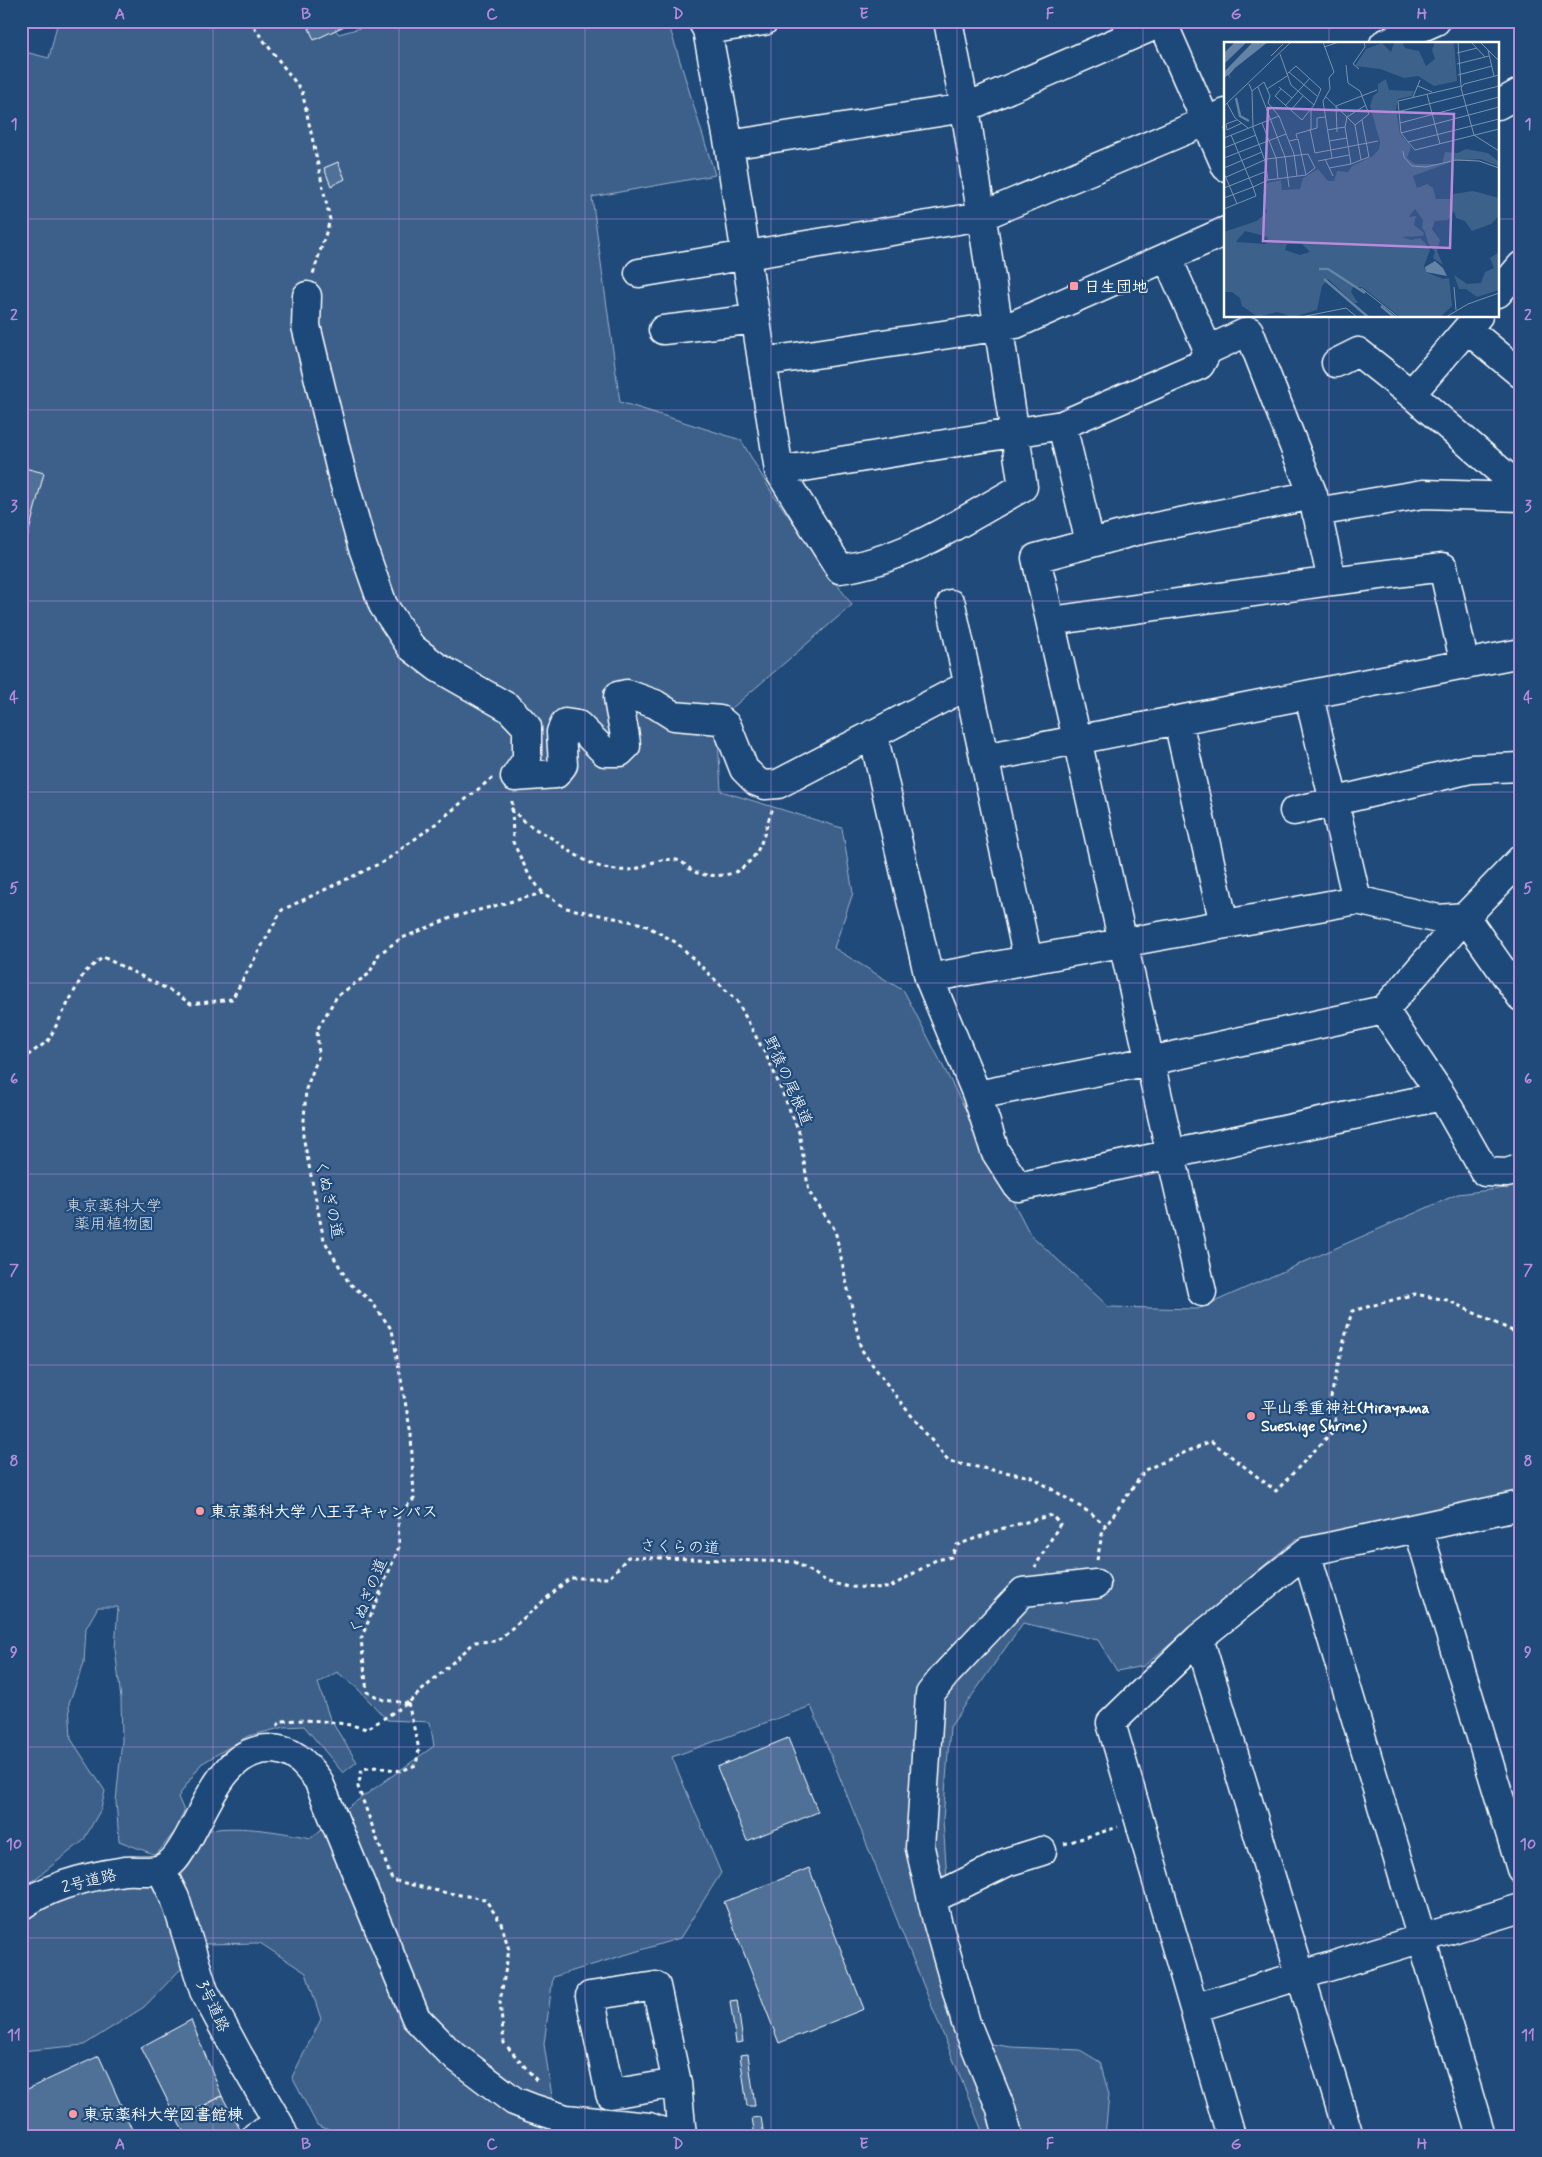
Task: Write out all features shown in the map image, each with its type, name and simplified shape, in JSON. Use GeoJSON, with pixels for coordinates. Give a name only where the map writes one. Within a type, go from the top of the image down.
{"type":"FeatureCollection","features":[{"type":"Feature","properties":{"kind":"street"},"geometry":{"type":"LineString","coordinates":[[764,21],[704,26],[729,145],[779,472],[840,569],[863,566],[927,541],[1022,487],[965,108],[948,21]]}},
{"type":"Feature","properties":{"kind":"street"},"geometry":{"type":"LineString","coordinates":[[1388,42],[1436,21]]}},
{"type":"Feature","properties":{"kind":"street"},"geometry":{"type":"LineString","coordinates":[[729,145],[965,108],[1163,22],[1216,118],[1224,157]]}},
{"type":"Feature","properties":{"kind":"street"},"geometry":{"type":"LineString","coordinates":[[1500,104],[1521,92]]}},
{"type":"Feature","properties":{"kind":"street"},"geometry":{"type":"LineString","coordinates":[[640,273],[982,216],[1216,118]]}},
{"type":"Feature","properties":{"kind":"street"},"geometry":{"type":"LineString","coordinates":[[762,362],[1016,324],[1224,232]]}},
{"type":"Feature","properties":{"kind":"street"},"geometry":{"type":"LineString","coordinates":[[1167,257],[1208,350]]}},
{"type":"Feature","properties":{"kind":"street"},"geometry":{"type":"LineString","coordinates":[[1500,290],[1521,266]]}},
{"type":"Feature","properties":{"kind":"street"},"geometry":{"type":"LineString","coordinates":[[307,296],[306,326],[342,476],[362,546],[383,605],[411,647],[437,667],[509,708],[527,728],[527,759],[506,776]]}},
{"type":"Feature","properties":{"kind":"street"},"geometry":{"type":"LineString","coordinates":[[663,330],[756,318]]}},
{"type":"Feature","properties":{"kind":"street"},"geometry":{"type":"LineString","coordinates":[[1410,394],[1472,323],[1521,374]]}},
{"type":"Feature","properties":{"kind":"street"},"geometry":{"type":"LineString","coordinates":[[779,472],[1062,425],[1200,365],[1208,350],[1249,331],[1314,503],[1332,581]]}},
{"type":"Feature","properties":{"kind":"street"},"geometry":{"type":"LineString","coordinates":[[1336,363],[1358,352],[1521,489]]}},
{"type":"Feature","properties":{"kind":"street"},"geometry":{"type":"LineString","coordinates":[[1062,425],[1090,542]]}},
{"type":"Feature","properties":{"kind":"street"},"geometry":{"type":"LineString","coordinates":[[1202,1292],[1036,558],[1090,542],[1314,503],[1423,494],[1521,497]]}},
{"type":"Feature","properties":{"kind":"street"},"geometry":{"type":"LineString","coordinates":[[1051,621],[1443,566],[1465,665]]}},
{"type":"Feature","properties":{"kind":"street"},"geometry":{"type":"LineString","coordinates":[[951,604],[1028,960]]}},
{"type":"Feature","properties":{"kind":"street"},"geometry":{"type":"LineString","coordinates":[[984,758],[1309,696],[1521,653]]}},
{"type":"Feature","properties":{"kind":"street"},"geometry":{"type":"LineString","coordinates":[[506,776],[556,774],[563,765],[561,732],[565,723],[578,725],[605,752],[620,752],[626,746],[625,728],[618,706],[618,696],[627,694],[655,704],[674,716],[720,720],[727,726],[744,770],[756,782],[766,785],[778,784],[968,685]]}},
{"type":"Feature","properties":{"kind":"street"},"geometry":{"type":"LineString","coordinates":[[1309,696],[1357,900]]}},
{"type":"Feature","properties":{"kind":"street"},"geometry":{"type":"LineString","coordinates":[[1178,721],[1224,924]]}},
{"type":"Feature","properties":{"kind":"street"},"geometry":{"type":"LineString","coordinates":[[873,734],[929,978],[977,1095],[994,1151],[1018,1187],[1442,1096]]}},
{"type":"Feature","properties":{"kind":"street"},"geometry":{"type":"LineString","coordinates":[[1294,811],[1471,769],[1521,767]]}},
{"type":"Feature","properties":{"kind":"street"},"geometry":{"type":"LineString","coordinates":[[977,1095],[1150,1061],[1384,1010],[1465,917],[1521,859]]}},
{"type":"Feature","properties":{"kind":"street"},"geometry":{"type":"LineString","coordinates":[[929,978],[1357,900],[1438,919],[1465,917]]}},
{"type":"Feature","properties":{"kind":"street"},"geometry":{"type":"LineString","coordinates":[[1465,917],[1521,997]]}},
{"type":"Feature","properties":{"kind":"street"},"geometry":{"type":"LineString","coordinates":[[1384,1010],[1442,1096],[1485,1172],[1507,1173],[1521,1168]]}},
{"type":"Feature","properties":{"kind":"street"},"geometry":{"type":"LineString","coordinates":[[1231,2136],[1111,1723],[1199,1638],[1306,1552],[1521,1505]]}},
{"type":"Feature","properties":{"kind":"street"},"geometry":{"type":"LineString","coordinates":[[1418,1528],[1521,1869]]}},
{"type":"Feature","properties":{"kind":"street"},"geometry":{"type":"LineString","coordinates":[[1306,1552],[1481,2136]]}},
{"type":"Feature","properties":{"kind":"street"},"geometry":{"type":"LineString","coordinates":[[1008,2136],[1001,2109],[966,2024],[920,1848],[930,1694],[945,1675],[1023,1592],[1096,1584]]}},
{"type":"Feature","properties":{"kind":"street"},"geometry":{"type":"LineString","coordinates":[[1199,1638],[1349,2136]]}},
{"type":"Feature","properties":{"kind":"street"},"geometry":{"type":"LineString","coordinates":[[161,1870],[172,1863],[180,1852],[228,1770],[243,1756],[261,1749],[281,1749],[303,1760],[318,1780],[416,2018],[448,2051],[514,2101],[566,2119],[649,2126],[674,2136]]}},
{"type":"Feature","properties":{"kind":"street"},"geometry":{"type":"LineString","coordinates":[[932,1899],[1007,1862],[1042,1852]]}},
{"type":"Feature","properties":{"kind":"street","name":"2号道路"},"geometry":{"type":"LineString","coordinates":[[21,1906],[41,1894],[93,1877],[125,1871],[161,1870]]}},
{"type":"Feature","properties":{"kind":"street","name":"3号道路"},"geometry":{"type":"LineString","coordinates":[[161,1870],[175,1898],[204,1991],[238,2054],[273,2132]]}},
{"type":"Feature","properties":{"kind":"street"},"geometry":{"type":"LineString","coordinates":[[1194,2008],[1521,1908]]}},
{"type":"Feature","properties":{"kind":"street"},"geometry":{"type":"LineString","coordinates":[[676,2084],[682,2136]]}},
{"type":"Feature","properties":{"kind":"path"},"geometry":{"type":"LineString","coordinates":[[250,21],[302,91],[330,220],[307,296]]}},
{"type":"Feature","properties":{"kind":"path"},"geometry":{"type":"LineString","coordinates":[[21,1056],[24,1058],[48,1041],[84,973],[103,957],[173,992],[191,1004],[232,999],[282,910],[318,895],[386,861],[434,825],[506,776]]}},
{"type":"Feature","properties":{"kind":"path","name":"野猿の尾根道"},"geometry":{"type":"LineString","coordinates":[[506,776],[513,842],[529,875],[543,893],[566,908],[643,924],[683,949],[737,1001],[770,1062],[799,1132],[809,1192],[835,1230],[862,1349],[898,1399],[949,1462],[1032,1477],[1092,1514],[1106,1526]]}},
{"type":"Feature","properties":{"kind":"path"},"geometry":{"type":"LineString","coordinates":[[510,808],[531,827],[545,834],[580,859],[602,868],[631,870],[659,859],[679,860],[695,872],[717,876],[738,871],[760,850],[766,826],[777,798],[778,784]]}},
{"type":"Feature","properties":{"kind":"path","name":"くぬぎの道"},"geometry":{"type":"LineString","coordinates":[[408,1703],[384,1700],[367,1692],[361,1639],[399,1547],[398,1514],[414,1499],[411,1434],[403,1382],[392,1330],[371,1301],[349,1283],[324,1240],[303,1136],[306,1089],[319,1055],[317,1030],[337,996],[369,974],[379,954],[400,939],[434,924],[543,893]]}},
{"type":"Feature","properties":{"kind":"path"},"geometry":{"type":"LineString","coordinates":[[1096,1584],[1096,1566],[1103,1530],[1144,1470],[1211,1442],[1276,1490],[1337,1427],[1331,1397],[1352,1311],[1415,1294],[1447,1300],[1521,1335]]}},
{"type":"Feature","properties":{"kind":"path","name":"さくらの道"},"geometry":{"type":"LineString","coordinates":[[408,1703],[475,1642],[498,1641],[570,1578],[609,1578],[628,1557],[795,1562],[828,1582],[849,1587],[889,1588],[936,1560],[952,1557],[957,1545],[1004,1528],[1052,1515],[1060,1524],[1040,1556],[1023,1592]]}},
{"type":"Feature","properties":{"kind":"path"},"geometry":{"type":"LineString","coordinates":[[261,1749],[280,1721],[308,1719],[343,1723],[367,1729],[408,1703],[419,1749],[416,1765],[401,1771],[376,1767],[362,1769],[358,1787],[392,1880],[442,1892],[485,1899],[501,1923],[509,1950],[500,2001],[504,2043],[544,2090]]}},
{"type":"Feature","properties":{"kind":"path"},"geometry":{"type":"LineString","coordinates":[[1042,1852],[1138,1821]]}},
{"type":"Feature","properties":{"kind":"green space","name":"東京薬科大学 薬用植物園"},"geometry":{"type":"Polygon","coordinates":[[[58,21],[327,21],[339,34],[385,21],[668,22],[715,175],[592,197],[620,402],[741,440],[772,493],[852,605],[717,721],[721,791],[842,828],[853,893],[834,948],[904,991],[1030,1234],[1109,1307],[1198,1309],[1458,1194],[1521,1186],[1521,1496],[1296,1539],[1144,1666],[1117,1671],[1098,1640],[1023,1623],[950,1727],[943,1820],[958,2039],[1011,2047],[1080,2050],[1100,2062],[1109,2095],[1105,2136],[984,2136],[811,1706],[672,1757],[721,1873],[680,1938],[553,1977],[544,2044],[558,2136],[343,2136],[317,2125],[292,2077],[321,2019],[306,1973],[260,1943],[205,1944],[144,2007],[84,2045],[21,2051],[21,1919],[42,1907],[72,1894],[137,1882],[202,1832],[214,1829],[241,1828],[311,1838],[347,1808],[434,1746],[430,1722],[387,1720],[357,1688],[337,1672],[318,1683],[330,1719],[357,1762],[343,1773],[304,1726],[285,1727],[248,1736],[201,1764],[178,1797],[184,1811],[176,1830],[156,1855],[119,1841],[116,1801],[122,1740],[121,1699],[115,1648],[118,1607],[98,1607],[86,1628],[84,1663],[69,1703],[71,1739],[105,1791],[101,1809],[83,1841],[21,1890],[21,51],[49,58],[58,21]]]}},
{"type":"Feature","properties":{"kind":"building"},"geometry":{"type":"Polygon","coordinates":[[[306,21],[355,21],[314,40],[306,21]]]}},
{"type":"Feature","properties":{"kind":"building"},"geometry":{"type":"Polygon","coordinates":[[[338,162],[345,179],[331,186],[324,168],[338,162]]]}},
{"type":"Feature","properties":{"kind":"building"},"geometry":{"type":"Polygon","coordinates":[[[21,467],[44,473],[27,539],[21,537],[21,467]]]}},
{"type":"Feature","properties":{"kind":"building"},"geometry":{"type":"Polygon","coordinates":[[[788,1738],[818,1812],[747,1841],[717,1767],[788,1738]]]}},
{"type":"Feature","properties":{"kind":"building"},"geometry":{"type":"Polygon","coordinates":[[[809,1868],[864,2009],[779,2043],[724,1902],[809,1868]]]}},
{"type":"Feature","properties":{"kind":"building"},"geometry":{"type":"Polygon","coordinates":[[[737,2000],[743,2042],[736,2043],[730,2001],[737,2000]]]}},
{"type":"Feature","properties":{"kind":"building"},"geometry":{"type":"Polygon","coordinates":[[[191,2020],[222,2096],[177,2120],[141,2047],[191,2020]]]}},
{"type":"Feature","properties":{"kind":"building"},"geometry":{"type":"Polygon","coordinates":[[[748,2054],[755,2106],[747,2106],[740,2055],[748,2054]]]}},
{"type":"Feature","properties":{"kind":"building","name":"東京薬科大学図書館棟"},"geometry":{"type":"Polygon","coordinates":[[[99,2056],[135,2136],[21,2136],[21,2092],[99,2056]]]}},
{"type":"Feature","properties":{"kind":"building"},"geometry":{"type":"Polygon","coordinates":[[[222,2096],[241,2131],[232,2136],[186,2136],[177,2120],[222,2096]]]}},
{"type":"Feature","properties":{"kind":"building"},"geometry":{"type":"Polygon","coordinates":[[[761,2117],[764,2136],[755,2136],[752,2118],[761,2117]]]}},
{"type":"Feature","properties":{"kind":"place","name":"日生団地"},"geometry":{"type":"Point","coordinates":[1074,286]}},
{"type":"Feature","properties":{"kind":"place","name":"平山季重神社(Hirayama Sueshige Shrine)"},"geometry":{"type":"Point","coordinates":[1251,1416]}},
{"type":"Feature","properties":{"kind":"place","name":"東京薬科大学 八王子キャンパス"},"geometry":{"type":"Point","coordinates":[200,1511]}},
{"type":"Feature","properties":{"kind":"place","name":"東京薬科大学図書館棟"},"geometry":{"type":"Point","coordinates":[73,2114]}}]}
